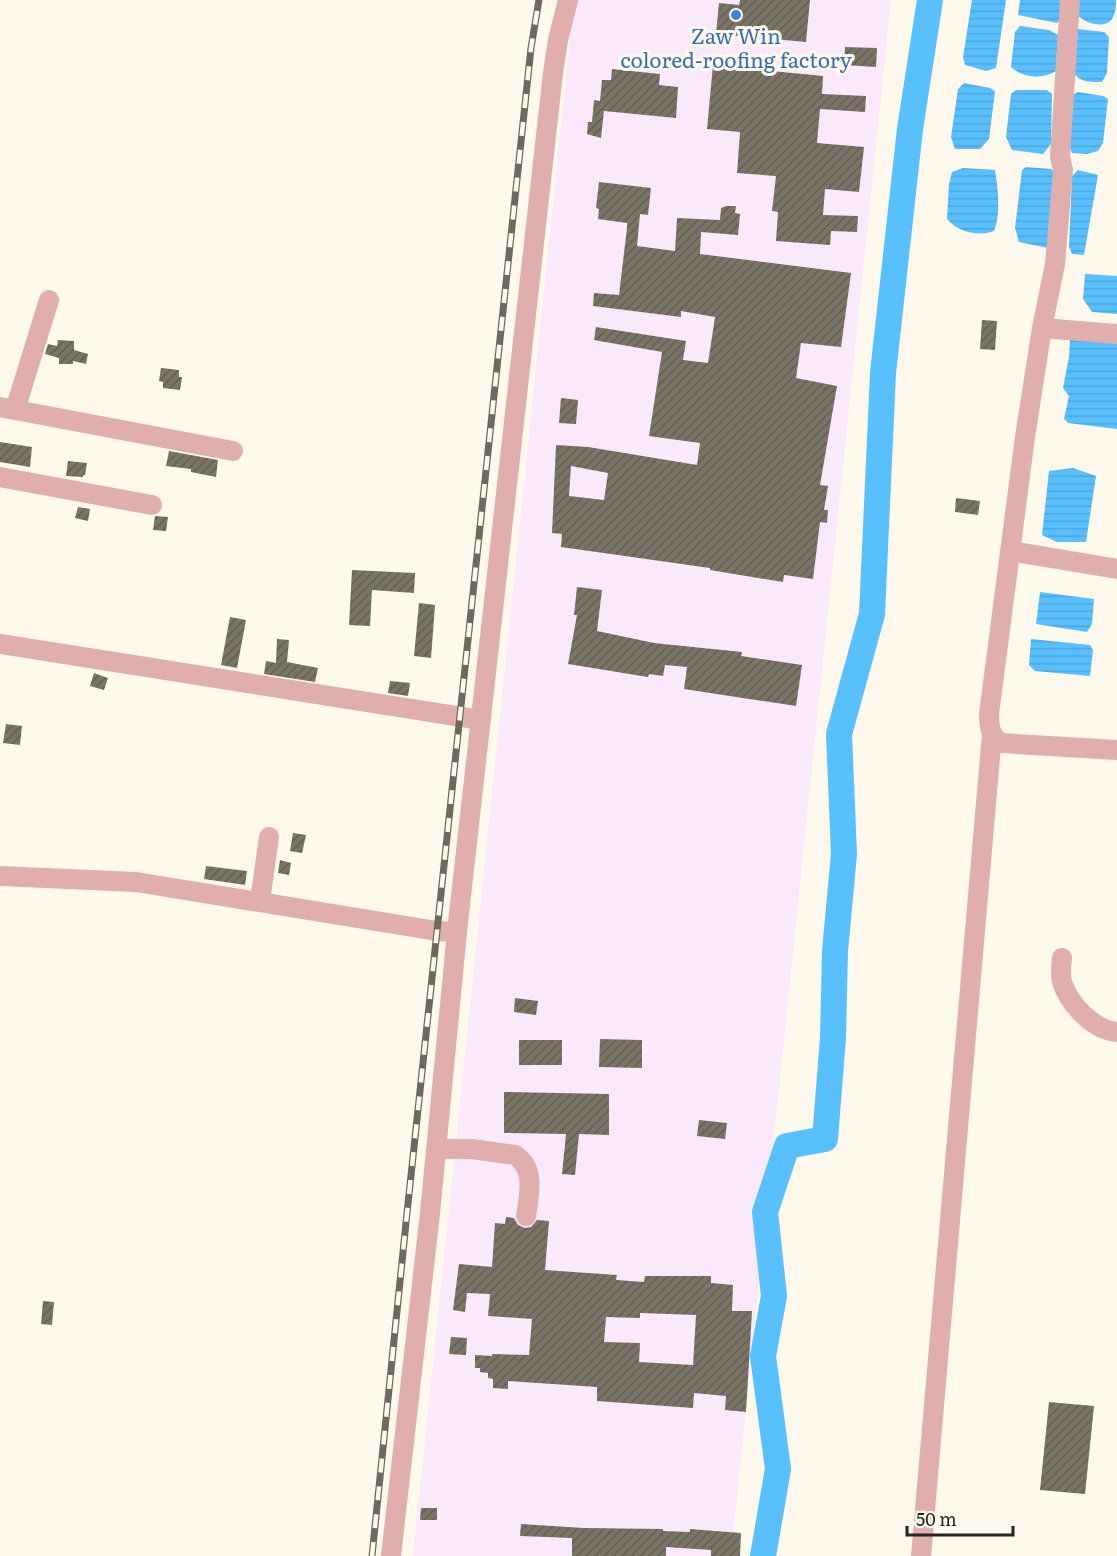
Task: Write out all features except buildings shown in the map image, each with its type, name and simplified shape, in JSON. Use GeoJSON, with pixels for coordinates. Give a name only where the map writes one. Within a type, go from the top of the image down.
{"type":"FeatureCollection","features":[{"type":"Feature","properties":{"kind":"street"},"geometry":{"type":"LineString","coordinates":[[391,1556],[436,1149],[457,932],[553,74],[558,40],[568,0]]}},
{"type":"Feature","properties":{"kind":"street"},"geometry":{"type":"LineString","coordinates":[[921,1556],[992,734],[989,714],[1024,437],[1042,328],[1056,264],[1063,170],[1060,157],[1070,0]]}},
{"type":"Feature","properties":{"kind":"street"},"geometry":{"type":"LineString","coordinates":[[50,300],[7,409],[233,451]]}},
{"type":"Feature","properties":{"kind":"street"},"geometry":{"type":"LineString","coordinates":[[1042,328],[1117,334]]}},
{"type":"Feature","properties":{"kind":"street"},"geometry":{"type":"LineString","coordinates":[[0,477],[152,504]]}},
{"type":"Feature","properties":{"kind":"street"},"geometry":{"type":"LineString","coordinates":[[1010,551],[1117,569]]}},
{"type":"Feature","properties":{"kind":"street"},"geometry":{"type":"LineString","coordinates":[[0,644],[481,720]]}},
{"type":"Feature","properties":{"kind":"street"},"geometry":{"type":"LineString","coordinates":[[992,734],[1001,743],[1117,750]]}},
{"type":"Feature","properties":{"kind":"street"},"geometry":{"type":"LineString","coordinates":[[260,901],[269,837]]}},
{"type":"Feature","properties":{"kind":"street"},"geometry":{"type":"LineString","coordinates":[[0,876],[136,882],[437,931],[457,932]]}},
{"type":"Feature","properties":{"kind":"street"},"geometry":{"type":"LineString","coordinates":[[1062,958],[1062,984],[1071,999],[1095,1024],[1117,1032]]}},
{"type":"Feature","properties":{"kind":"street"},"geometry":{"type":"LineString","coordinates":[[436,1149],[472,1149],[515,1155],[528,1168],[530,1178],[526,1216]]}},
{"type":"Feature","properties":{"kind":"shaded area"},"geometry":{"type":"Polygon","coordinates":[[[574,0],[891,0],[731,1556],[413,1556],[574,0]]]}},
{"type":"Feature","properties":{"kind":"water"},"geometry":{"type":"Polygon","coordinates":[[[972,0],[1006,0],[996,68],[986,71],[965,65],[963,57],[972,0]]]}},
{"type":"Feature","properties":{"kind":"water"},"geometry":{"type":"Polygon","coordinates":[[[1020,0],[1064,0],[1063,17],[1057,23],[1018,15],[1020,0]]]}},
{"type":"Feature","properties":{"kind":"water"},"geometry":{"type":"Polygon","coordinates":[[[1075,0],[1116,0],[1112,19],[1108,23],[1098,24],[1082,19],[1074,12],[1075,0]]]}},
{"type":"Feature","properties":{"kind":"water"},"geometry":{"type":"Polygon","coordinates":[[[1020,26],[1049,30],[1058,35],[1056,71],[1044,76],[1032,77],[1021,74],[1011,67],[1015,32],[1020,26]]]}},
{"type":"Feature","properties":{"kind":"water"},"geometry":{"type":"Polygon","coordinates":[[[1078,29],[1104,32],[1109,37],[1107,73],[1102,82],[1080,79],[1075,74],[1072,59],[1078,29]]]}},
{"type":"Feature","properties":{"kind":"water"},"geometry":{"type":"Polygon","coordinates":[[[964,83],[995,91],[989,139],[980,149],[955,149],[951,137],[958,89],[964,83]]]}},
{"type":"Feature","properties":{"kind":"water"},"geometry":{"type":"Polygon","coordinates":[[[1016,90],[1047,90],[1052,94],[1051,144],[1043,154],[1012,150],[1006,137],[1011,94],[1016,90]]]}},
{"type":"Feature","properties":{"kind":"water"},"geometry":{"type":"Polygon","coordinates":[[[1078,92],[1108,99],[1103,143],[1098,151],[1087,154],[1072,153],[1069,145],[1073,95],[1078,92]]]}},
{"type":"Feature","properties":{"kind":"water"},"geometry":{"type":"Polygon","coordinates":[[[1026,167],[1051,169],[1057,174],[1048,248],[1019,242],[1015,228],[1022,170],[1026,167]]]}},
{"type":"Feature","properties":{"kind":"water"},"geometry":{"type":"Polygon","coordinates":[[[963,168],[995,170],[998,209],[994,231],[969,232],[962,230],[947,219],[952,172],[963,168]]]}},
{"type":"Feature","properties":{"kind":"water"},"geometry":{"type":"Polygon","coordinates":[[[1078,170],[1098,175],[1084,255],[1072,254],[1069,247],[1072,176],[1078,170]]]}},
{"type":"Feature","properties":{"kind":"water"},"geometry":{"type":"Polygon","coordinates":[[[1085,274],[1117,276],[1117,314],[1092,312],[1083,299],[1085,274]]]}},
{"type":"Feature","properties":{"kind":"water"},"geometry":{"type":"Polygon","coordinates":[[[1070,338],[1117,342],[1117,429],[1068,423],[1064,419],[1069,396],[1063,388],[1070,338]]]}},
{"type":"Feature","properties":{"kind":"water"},"geometry":{"type":"Polygon","coordinates":[[[1073,468],[1096,476],[1086,542],[1057,542],[1042,535],[1049,471],[1073,468]]]}},
{"type":"Feature","properties":{"kind":"water"},"geometry":{"type":"Polygon","coordinates":[[[1040,592],[1094,599],[1092,624],[1087,632],[1036,624],[1040,592]]]}},
{"type":"Feature","properties":{"kind":"water"},"geometry":{"type":"Polygon","coordinates":[[[1031,639],[1090,645],[1093,650],[1090,676],[1035,671],[1029,665],[1031,639]]]}},
{"type":"Feature","properties":{"kind":"waterway"},"geometry":{"type":"LineString","coordinates":[[763,1556],[778,1469],[763,1356],[774,1296],[765,1212],[787,1146],[825,1139],[833,1038],[835,951],[844,854],[839,734],[872,614],[883,373],[910,129],[930,0]]}},
{"type":"Feature","properties":{"kind":"railway"},"geometry":{"type":"LineString","coordinates":[[372,1556],[531,48],[539,0]]}},
{"type":"Feature","properties":{"kind":"place","name":"Zaw Win colored-roofing factory"},"geometry":{"type":"Point","coordinates":[736,15]}}]}
